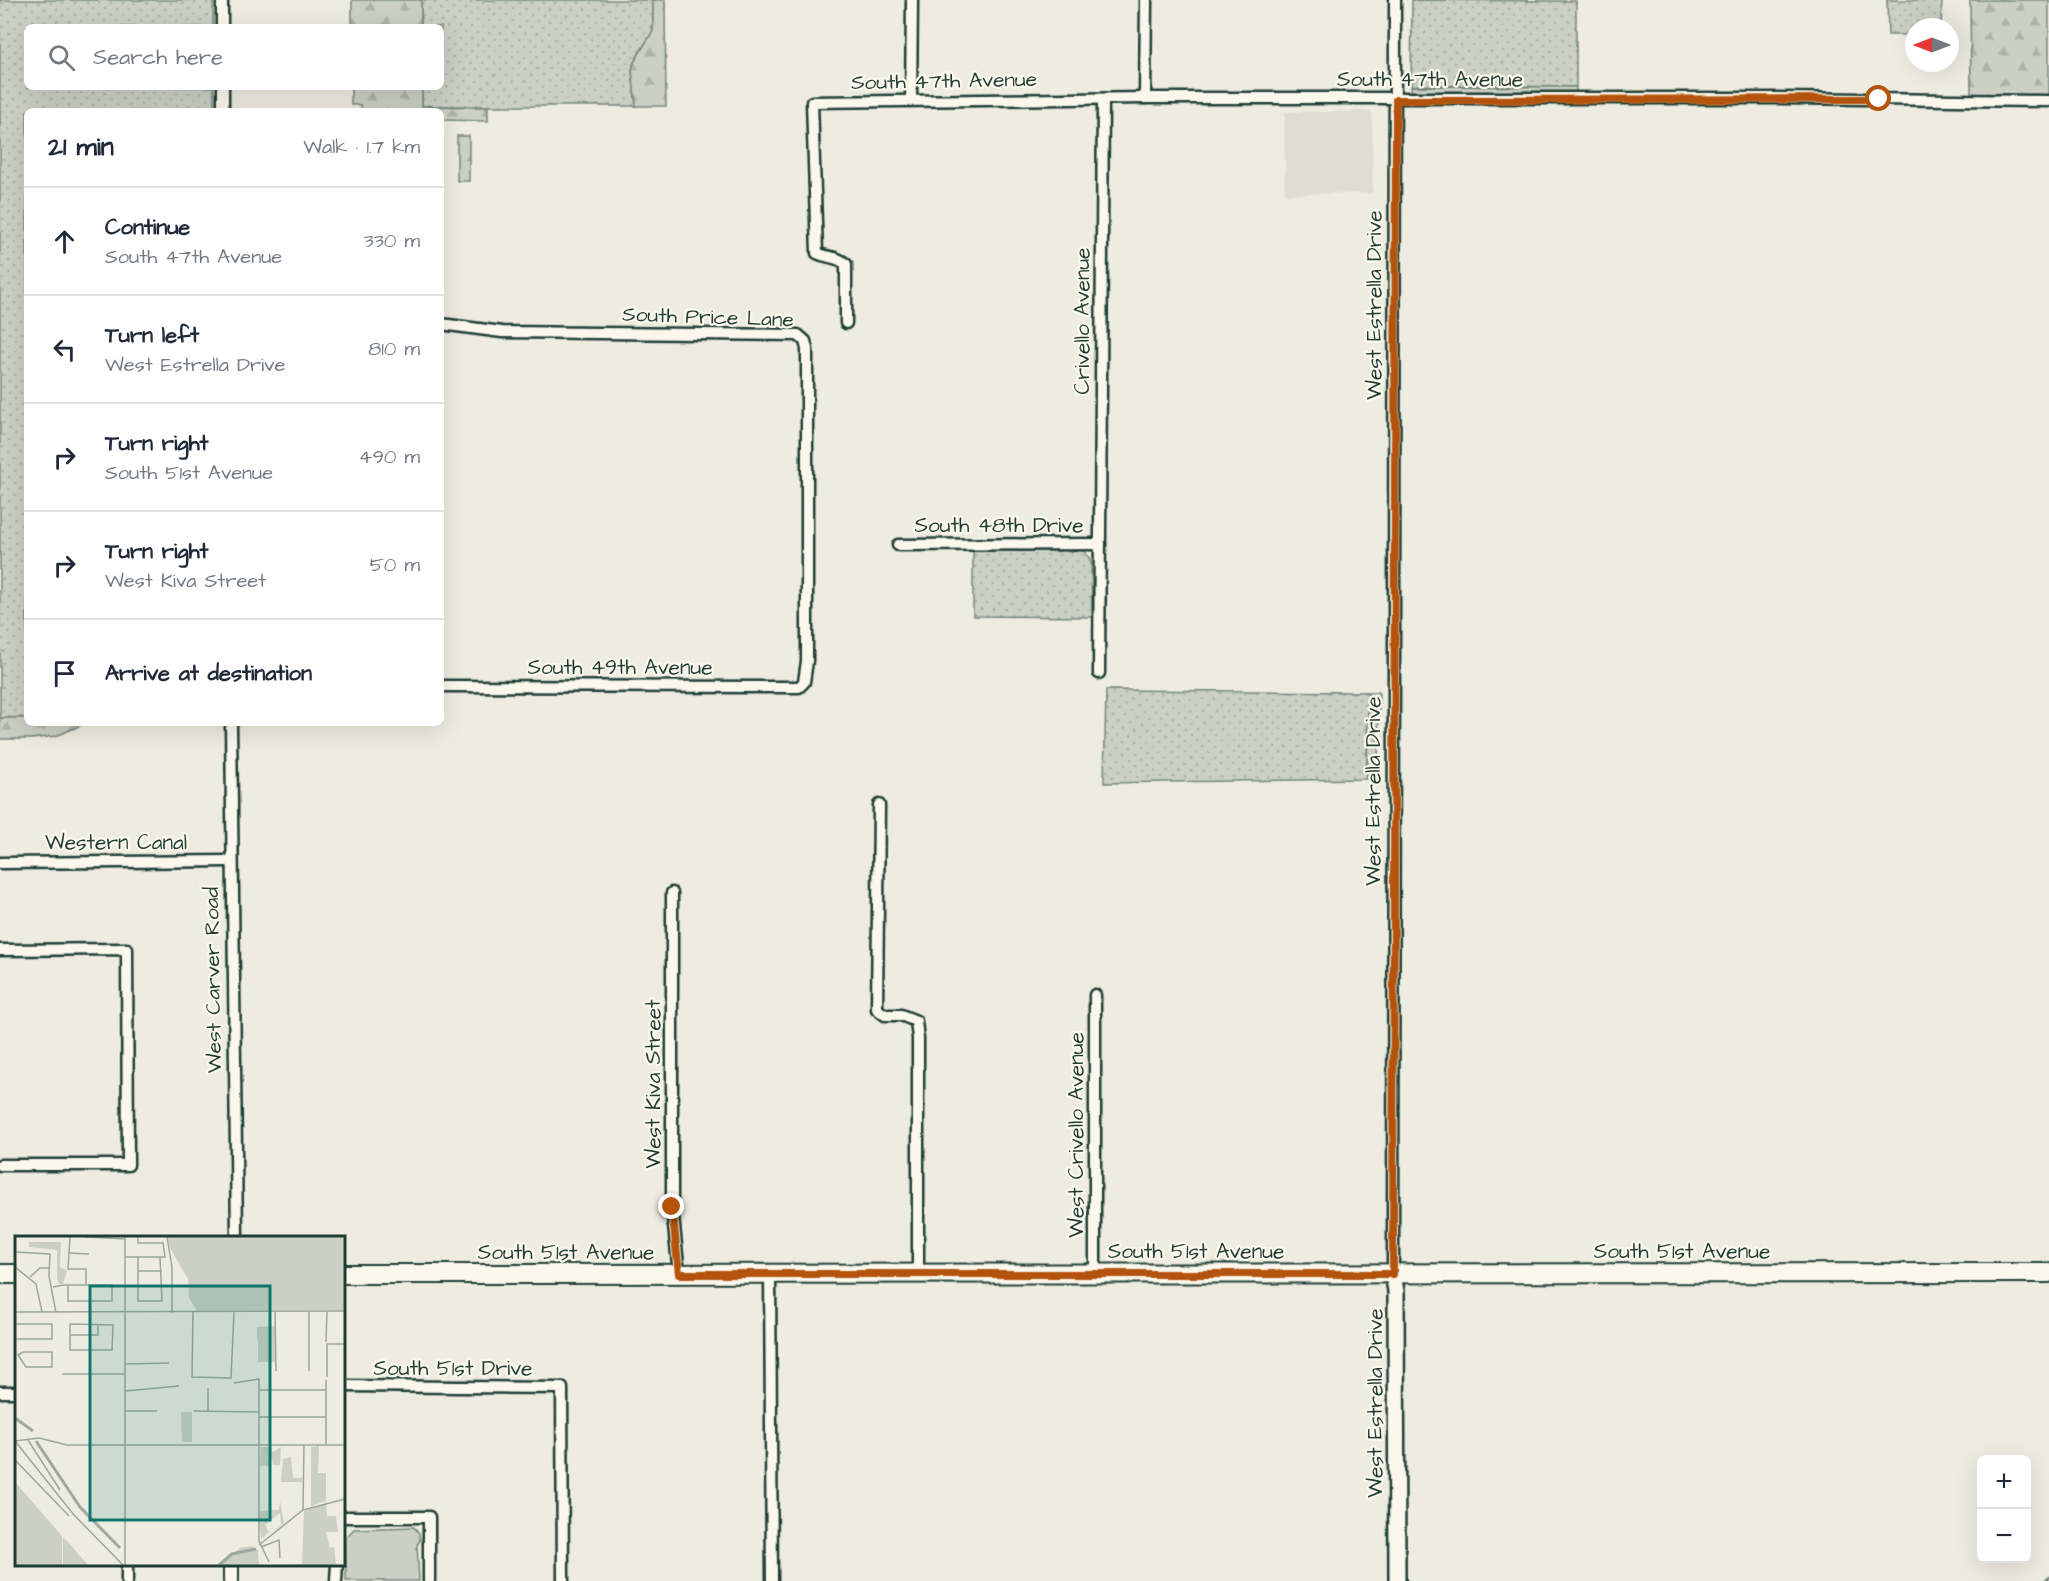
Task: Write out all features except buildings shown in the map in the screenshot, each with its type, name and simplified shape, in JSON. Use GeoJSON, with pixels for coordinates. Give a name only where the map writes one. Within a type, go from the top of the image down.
{"type":"FeatureCollection","features":[{"type":"Feature","properties":{"kind":"main road","name":"South 51st Avenue"},"geometry":{"type":"LineString","coordinates":[[345,1274],[2049,1273]]}},
{"type":"Feature","properties":{"kind":"main road","name":"West Estrella Drive"},"geometry":{"type":"LineString","coordinates":[[1393,1274],[1396,1291],[1397,1581]]}},
{"type":"Feature","properties":{"kind":"street"},"geometry":{"type":"LineString","coordinates":[[222,0],[222,24]]}},
{"type":"Feature","properties":{"kind":"street"},"geometry":{"type":"LineString","coordinates":[[911,100],[912,0]]}},
{"type":"Feature","properties":{"kind":"street"},"geometry":{"type":"LineString","coordinates":[[1145,98],[1146,0]]}},
{"type":"Feature","properties":{"kind":"street","name":"West Estrella Drive"},"geometry":{"type":"LineString","coordinates":[[1393,1274],[1395,0]]}},
{"type":"Feature","properties":{"kind":"street"},"geometry":{"type":"LineString","coordinates":[[223,90],[223,108]]}},
{"type":"Feature","properties":{"kind":"street","name":"South 47th Avenue"},"geometry":{"type":"LineString","coordinates":[[846,323],[846,264],[838,257],[823,256],[817,253],[812,102],[1145,98],[1396,100],[1791,98],[2049,101]]}},
{"type":"Feature","properties":{"kind":"street","name":"Crivello Avenue"},"geometry":{"type":"LineString","coordinates":[[1100,544],[1103,99]]}},
{"type":"Feature","properties":{"kind":"street","name":"South Price Lane"},"geometry":{"type":"LineString","coordinates":[[444,324],[495,331],[798,335],[805,341],[807,349],[807,661],[804,682],[799,687]]}},
{"type":"Feature","properties":{"kind":"street"},"geometry":{"type":"LineString","coordinates":[[1099,673],[1100,544]]}},
{"type":"Feature","properties":{"kind":"street","name":"South 48th Drive"},"geometry":{"type":"LineString","coordinates":[[898,545],[1100,544]]}},
{"type":"Feature","properties":{"kind":"street","name":"South 49th Avenue"},"geometry":{"type":"LineString","coordinates":[[444,686],[799,687]]}},
{"type":"Feature","properties":{"kind":"street","name":"West Carver Road"},"geometry":{"type":"LineString","coordinates":[[231,726],[237,1236]]}},
{"type":"Feature","properties":{"kind":"street"},"geometry":{"type":"LineString","coordinates":[[879,805],[878,1009],[885,1015],[901,1015],[916,1021],[918,1039],[918,1274]]}},
{"type":"Feature","properties":{"kind":"street","name":"Western Canal"},"geometry":{"type":"LineString","coordinates":[[0,862],[232,861]]}},
{"type":"Feature","properties":{"kind":"street","name":"West Kiva Street"},"geometry":{"type":"LineString","coordinates":[[672,893],[672,1207],[679,1274]]}},
{"type":"Feature","properties":{"kind":"street"},"geometry":{"type":"LineString","coordinates":[[0,950],[127,949],[128,1165],[0,1165]]}},
{"type":"Feature","properties":{"kind":"street","name":"West Crivello Avenue"},"geometry":{"type":"LineString","coordinates":[[1095,995],[1097,1226],[1095,1274]]}},
{"type":"Feature","properties":{"kind":"street"},"geometry":{"type":"LineString","coordinates":[[770,1274],[772,1581]]}},
{"type":"Feature","properties":{"kind":"street","name":"South 51st Drive"},"geometry":{"type":"LineString","coordinates":[[345,1386],[562,1388],[563,1581]]}},
{"type":"Feature","properties":{"kind":"street"},"geometry":{"type":"LineString","coordinates":[[345,1517],[429,1517],[429,1581]]}},
{"type":"Feature","properties":{"kind":"street"},"geometry":{"type":"LineString","coordinates":[[127,1581],[128,1566]]}},
{"type":"Feature","properties":{"kind":"street"},"geometry":{"type":"LineString","coordinates":[[336,1581],[337,1566]]}},
{"type":"Feature","properties":{"kind":"shaded area"},"geometry":{"type":"Polygon","coordinates":[[[1372,111],[1373,193],[1285,194],[1285,112],[1372,111]]]}},
{"type":"Feature","properties":{"kind":"green space"},"geometry":{"type":"Polygon","coordinates":[[[0,0],[213,0],[213,24],[24,24],[24,90],[214,90],[214,108],[24,108],[24,718],[0,718],[0,0]]]}},
{"type":"Feature","properties":{"kind":"green space"},"geometry":{"type":"Polygon","coordinates":[[[352,0],[421,0],[421,24],[352,24],[352,0]]]}},
{"type":"Feature","properties":{"kind":"green space"},"geometry":{"type":"Polygon","coordinates":[[[421,0],[653,0],[653,31],[634,62],[632,70],[636,106],[422,106],[422,90],[444,90],[444,24],[421,24],[421,0]]]}},
{"type":"Feature","properties":{"kind":"green space"},"geometry":{"type":"Polygon","coordinates":[[[653,0],[665,0],[666,106],[636,106],[632,70],[634,62],[653,31],[653,0]]]}},
{"type":"Feature","properties":{"kind":"green space"},"geometry":{"type":"Polygon","coordinates":[[[1412,0],[1576,1],[1576,87],[1411,85],[1412,0]]]}},
{"type":"Feature","properties":{"kind":"green space"},"geometry":{"type":"Polygon","coordinates":[[[1887,0],[1942,0],[1941,18],[1905,18],[1905,35],[1888,35],[1887,0]]]}},
{"type":"Feature","properties":{"kind":"green space"},"geometry":{"type":"Polygon","coordinates":[[[1970,0],[2049,0],[2049,95],[1971,96],[1970,0]]]}},
{"type":"Feature","properties":{"kind":"green space"},"geometry":{"type":"Polygon","coordinates":[[[1411,86],[1576,87],[1576,97],[1412,95],[1411,86]]]}},
{"type":"Feature","properties":{"kind":"green space"},"geometry":{"type":"Polygon","coordinates":[[[351,90],[422,90],[422,106],[488,107],[488,121],[444,120],[444,108],[361,108],[361,105],[351,105],[351,90]]]}},
{"type":"Feature","properties":{"kind":"green space"},"geometry":{"type":"Polygon","coordinates":[[[457,136],[469,136],[469,181],[457,181],[457,136]]]}},
{"type":"Feature","properties":{"kind":"green space"},"geometry":{"type":"Polygon","coordinates":[[[1081,547],[1091,560],[1092,617],[973,616],[973,548],[1081,547]]]}},
{"type":"Feature","properties":{"kind":"green space"},"geometry":{"type":"Polygon","coordinates":[[[1106,690],[1368,692],[1367,779],[1104,783],[1106,690]]]}},
{"type":"Feature","properties":{"kind":"green space"},"geometry":{"type":"Polygon","coordinates":[[[1368,692],[1379,692],[1378,778],[1367,779],[1368,692]]]}},
{"type":"Feature","properties":{"kind":"green space"},"geometry":{"type":"Polygon","coordinates":[[[0,718],[24,718],[24,726],[79,726],[56,736],[0,739],[0,718]]]}},
{"type":"Feature","properties":{"kind":"green space"},"geometry":{"type":"Polygon","coordinates":[[[414,1527],[419,1533],[420,1540],[417,1545],[419,1581],[346,1581],[346,1537],[354,1529],[414,1527]]]}},
{"type":"Feature","properties":{"kind":"waterway"},"geometry":{"type":"LineString","coordinates":[[2045,1581],[2049,1577]]}},
{"type":"Feature","properties":{"kind":"route"},"geometry":{"type":"LineString","coordinates":[[672,1207],[679,1274],[1393,1274],[1396,100],[1879,99]]}}]}
